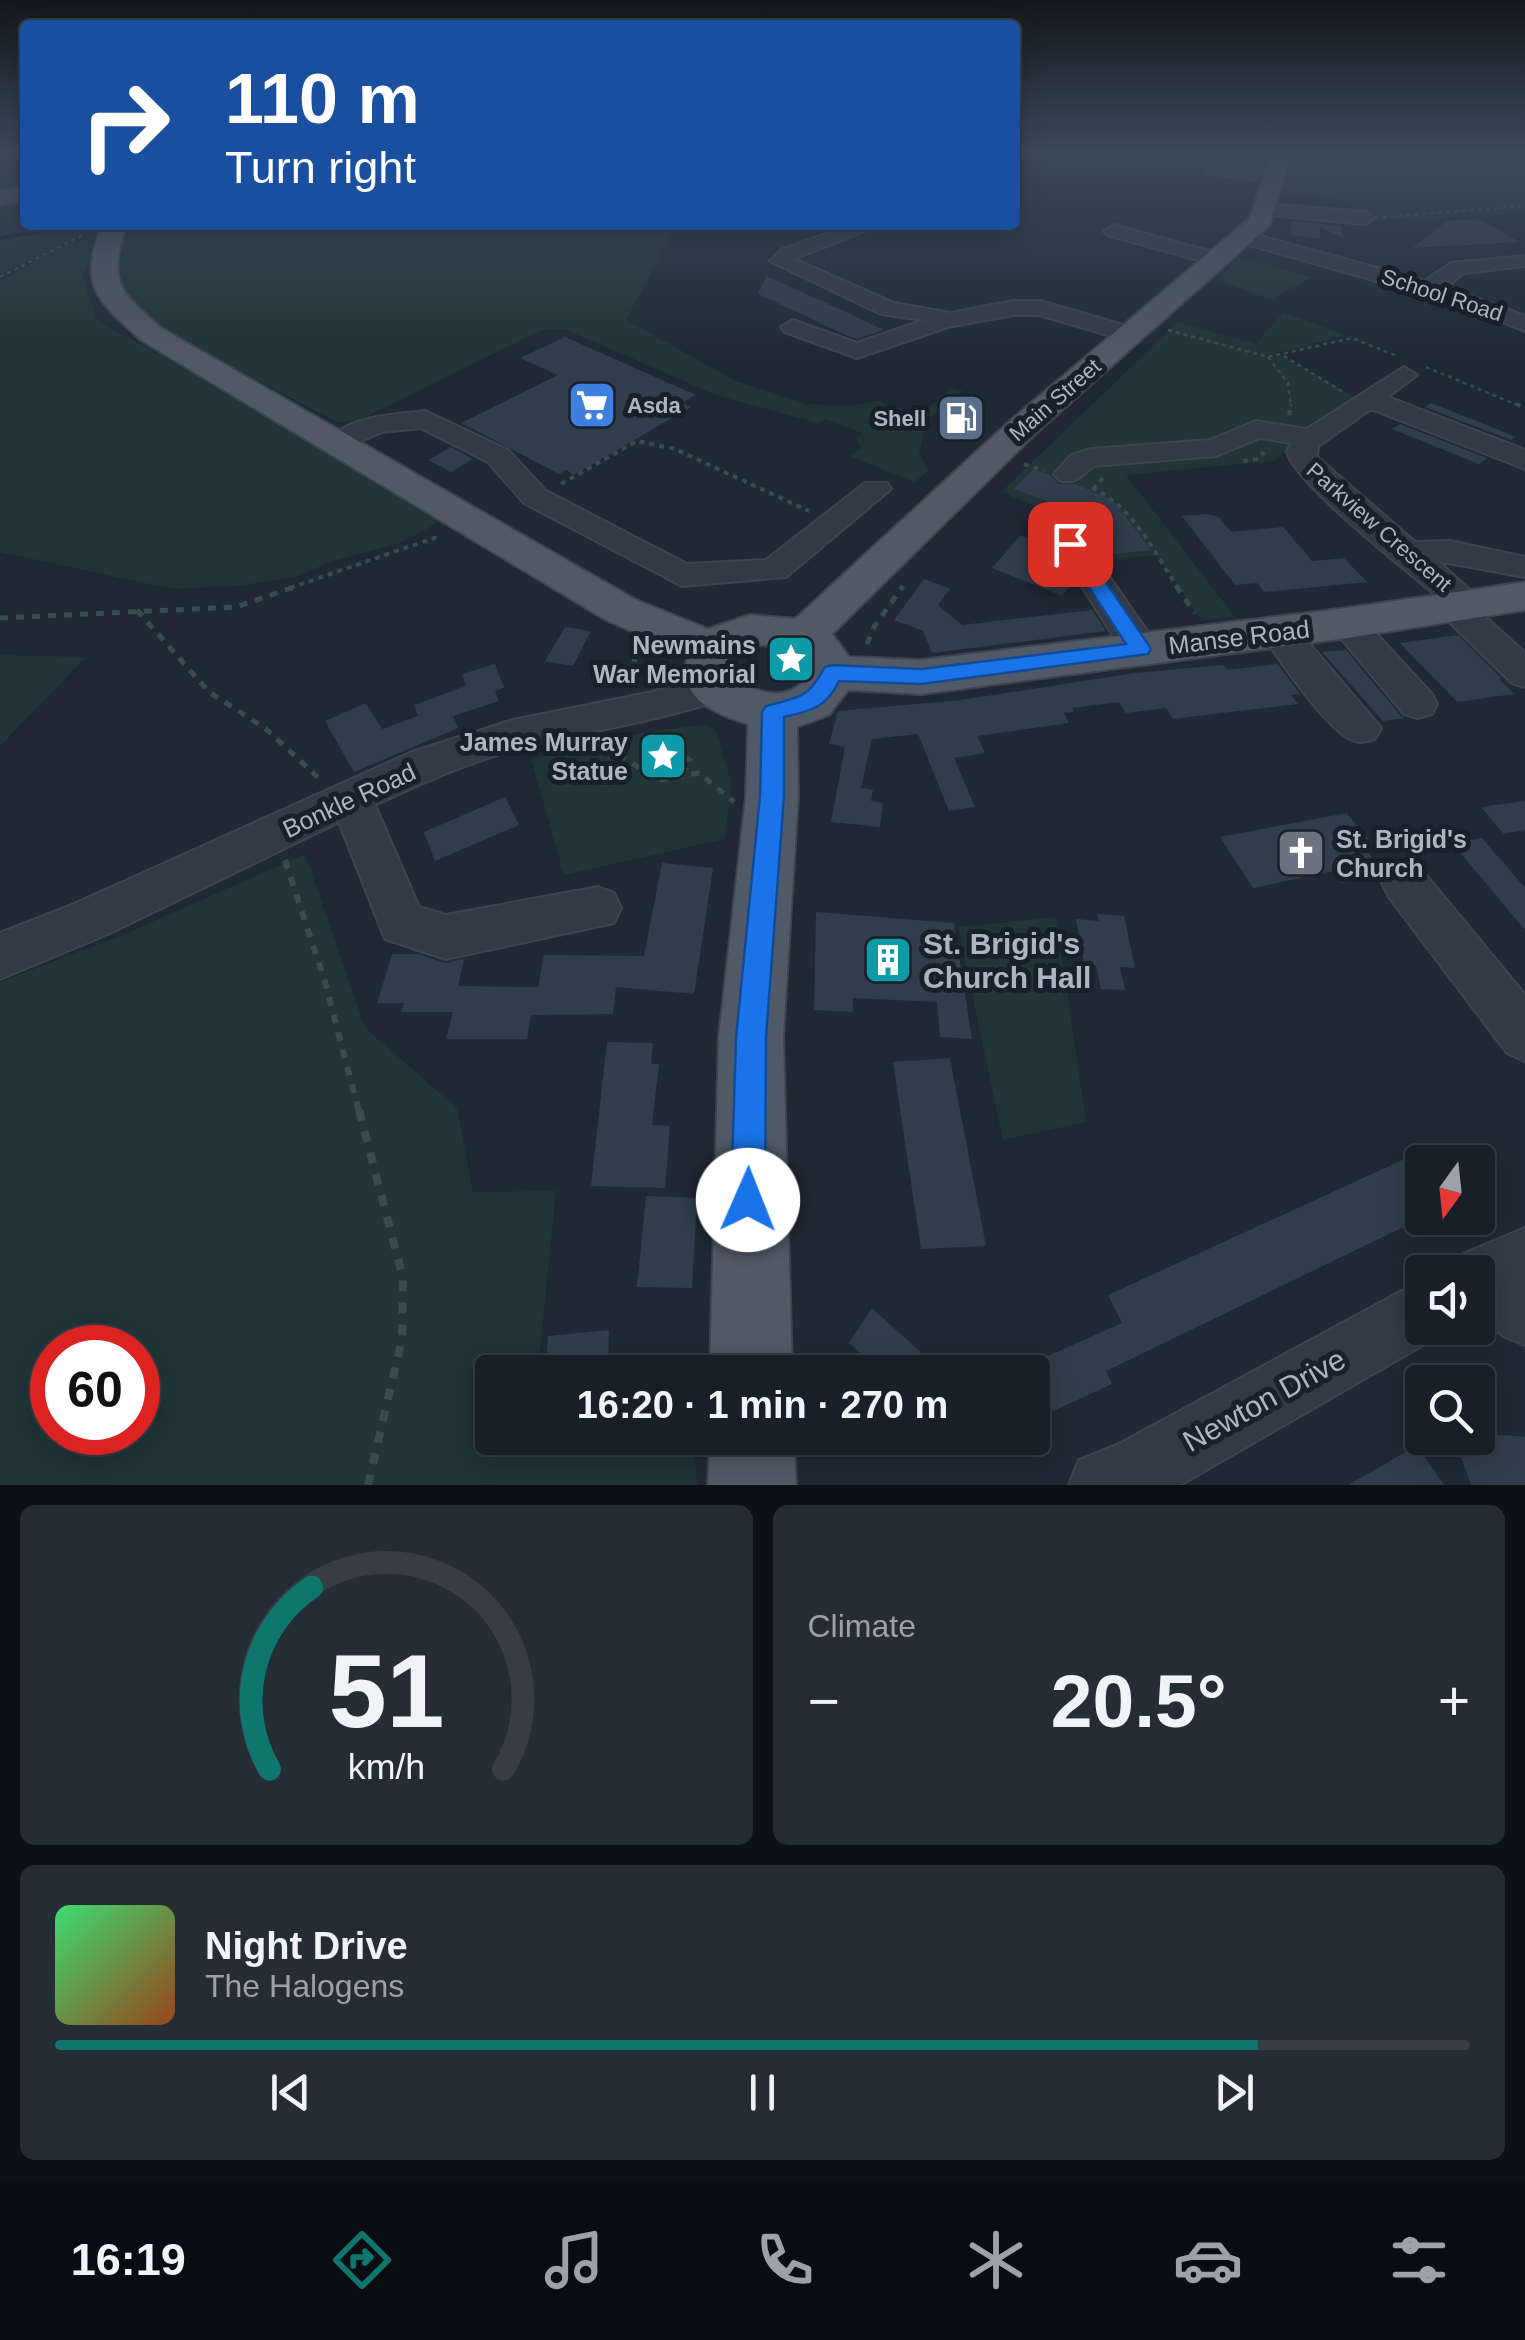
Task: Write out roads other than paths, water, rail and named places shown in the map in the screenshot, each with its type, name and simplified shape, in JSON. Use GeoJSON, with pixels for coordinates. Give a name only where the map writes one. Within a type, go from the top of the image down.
{"type":"FeatureCollection","features":[{"type":"Feature","properties":{"kind":"main road","name":"Main Street"},"geometry":{"type":"LineString","coordinates":[[733,683],[809,704],[823,694],[830,661],[1023,427],[1257,220]]}},
{"type":"Feature","properties":{"kind":"main road"},"geometry":{"type":"LineString","coordinates":[[113,230],[100,271],[108,296],[151,334],[341,442],[621,610],[733,683],[772,796],[751,1038],[751,1355]]}},
{"type":"Feature","properties":{"kind":"main road","name":"Manse Road"},"geometry":{"type":"LineString","coordinates":[[733,683],[735,633],[750,630],[830,661],[921,676],[1347,624],[1525,596]]}},
{"type":"Feature","properties":{"kind":"main road"},"geometry":{"type":"LineString","coordinates":[[752,1455],[752,1485]]}},
{"type":"Feature","properties":{"kind":"street"},"geometry":{"type":"LineString","coordinates":[[856,230],[788,254],[780,261],[889,310],[962,317]]}},
{"type":"Feature","properties":{"kind":"street"},"geometry":{"type":"LineString","coordinates":[[1114,231],[1216,259]]}},
{"type":"Feature","properties":{"kind":"street","name":"School Road"},"geometry":{"type":"LineString","coordinates":[[1242,237],[1336,268],[1430,288],[1525,324]]}},
{"type":"Feature","properties":{"kind":"street"},"geometry":{"type":"LineString","coordinates":[[1430,288],[1458,267],[1522,261]]}},
{"type":"Feature","properties":{"kind":"street"},"geometry":{"type":"LineString","coordinates":[[933,298],[958,302],[962,317]]}},
{"type":"Feature","properties":{"kind":"street"},"geometry":{"type":"LineString","coordinates":[[792,327],[856,351],[908,331],[962,317],[1040,308],[1130,334]]}},
{"type":"Feature","properties":{"kind":"street","name":"Parkview Crescent"},"geometry":{"type":"LineString","coordinates":[[1409,366],[1312,438],[1301,450],[1303,460],[1406,552],[1525,674]]}},
{"type":"Feature","properties":{"kind":"street"},"geometry":{"type":"LineString","coordinates":[[1366,401],[1525,460]]}},
{"type":"Feature","properties":{"kind":"street"},"geometry":{"type":"LineString","coordinates":[[341,442],[376,425],[425,419],[498,456],[536,497],[682,575],[774,570],[876,489]]}},
{"type":"Feature","properties":{"kind":"street"},"geometry":{"type":"LineString","coordinates":[[1068,478],[1081,461],[1091,458],[1216,448],[1256,428],[1312,438]]}},
{"type":"Feature","properties":{"kind":"street"},"geometry":{"type":"LineString","coordinates":[[1070,544],[1140,649]]}},
{"type":"Feature","properties":{"kind":"street"},"geometry":{"type":"LineString","coordinates":[[1406,552],[1450,551],[1525,568]]}},
{"type":"Feature","properties":{"kind":"street"},"geometry":{"type":"LineString","coordinates":[[1347,624],[1418,704]]}},
{"type":"Feature","properties":{"kind":"street"},"geometry":{"type":"LineString","coordinates":[[1279,632],[1323,689],[1361,728]]}},
{"type":"Feature","properties":{"kind":"street","name":"Bonkle Road"},"geometry":{"type":"LineString","coordinates":[[0,956],[91,920],[459,751],[548,726],[667,705],[733,683]]}},
{"type":"Feature","properties":{"kind":"street"},"geometry":{"type":"LineString","coordinates":[[346,800],[402,924],[446,937],[598,908]]}},
{"type":"Feature","properties":{"kind":"street"},"geometry":{"type":"LineString","coordinates":[[1405,882],[1525,1035]]}},
{"type":"Feature","properties":{"kind":"street","name":"Newton Drive"},"geometry":{"type":"LineString","coordinates":[[1104,1485],[1143,1468],[1405,1322]]}},
{"type":"Feature","properties":{"kind":"waterway"},"geometry":{"type":"LineString","coordinates":[[0,238],[47,230]]}},
{"type":"Feature","properties":{"kind":"place","name":"Asda"},"geometry":{"type":"Point","coordinates":[592,405]}},
{"type":"Feature","properties":{"kind":"place","name":"Shell"},"geometry":{"type":"Point","coordinates":[961,418]}},
{"type":"Feature","properties":{"kind":"place","name":"Newmains War Memorial"},"geometry":{"type":"Point","coordinates":[791,659]}},
{"type":"Feature","properties":{"kind":"place","name":"James Murray Statue"},"geometry":{"type":"Point","coordinates":[663,756]}},
{"type":"Feature","properties":{"kind":"place","name":"St. Brigid's Church"},"geometry":{"type":"Point","coordinates":[1301,853]}},
{"type":"Feature","properties":{"kind":"place","name":"St. Brigid's Church Hall"},"geometry":{"type":"Point","coordinates":[888,960]}}]}
